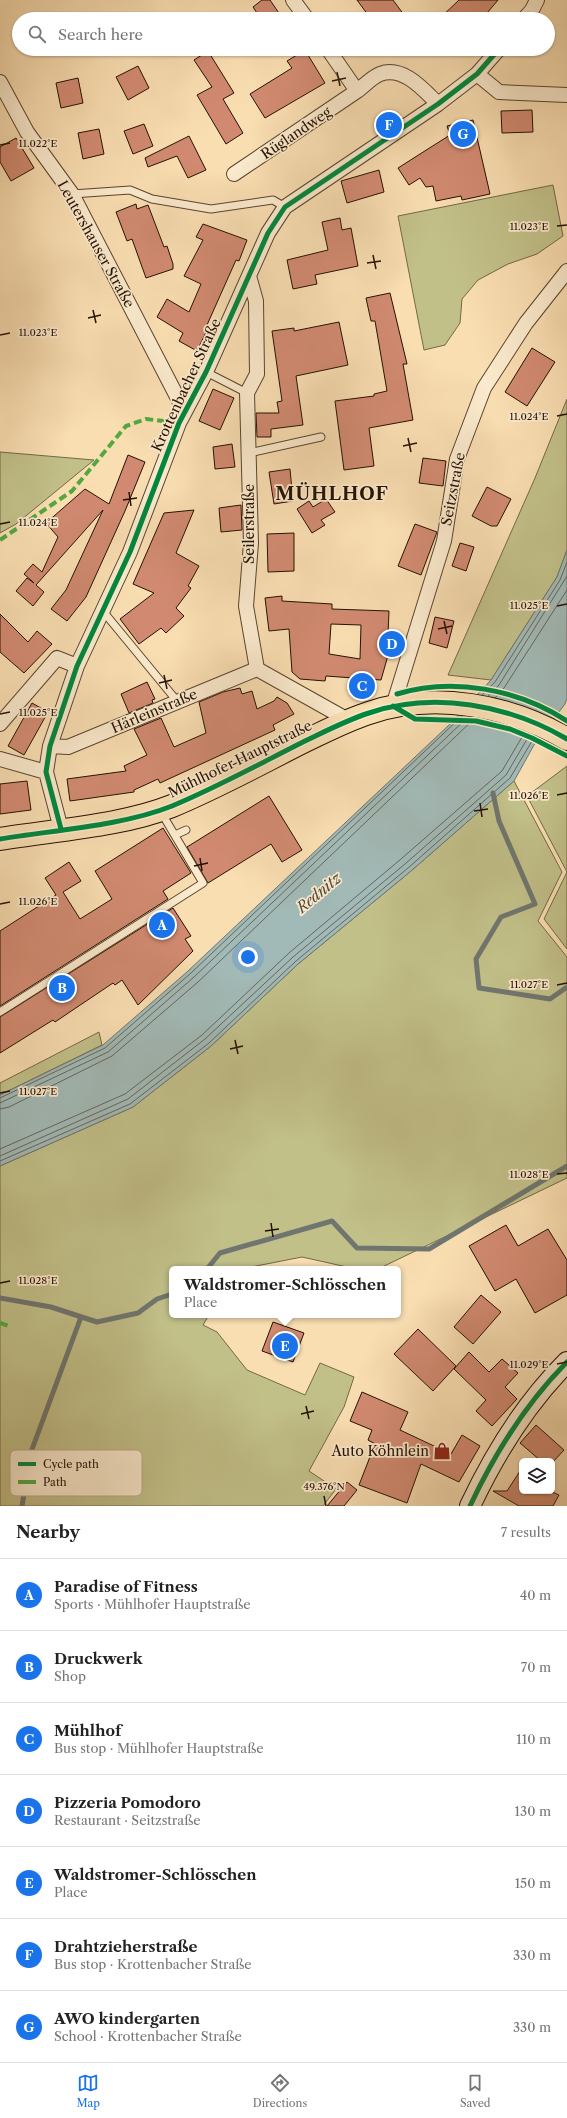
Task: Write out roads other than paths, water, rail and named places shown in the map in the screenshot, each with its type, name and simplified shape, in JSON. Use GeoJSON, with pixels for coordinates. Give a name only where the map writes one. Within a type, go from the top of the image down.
{"type":"FeatureCollection","features":[{"type":"Feature","properties":{"kind":"main road","name":"Mühlhofer Hauptstraße"},"geometry":{"type":"LineString","coordinates":[[0,839],[138,817],[160,810],[236,777],[348,720],[393,706],[447,703],[489,708],[536,723],[567,739]]}},
{"type":"Feature","properties":{"kind":"main road"},"geometry":{"type":"LineString","coordinates":[[473,1505],[518,1420],[534,1398],[567,1362]]}},
{"type":"Feature","properties":{"kind":"street"},"geometry":{"type":"LineString","coordinates":[[293,0],[302,12]]}},
{"type":"Feature","properties":{"kind":"street"},"geometry":{"type":"LineString","coordinates":[[530,12],[537,0]]}},
{"type":"Feature","properties":{"kind":"street"},"geometry":{"type":"LineString","coordinates":[[333,56],[357,91]]}},
{"type":"Feature","properties":{"kind":"street","name":"Krottenbacher Straße"},"geometry":{"type":"LineString","coordinates":[[61,829],[46,772],[50,746],[77,666],[102,609],[130,552],[166,454],[185,412],[206,372],[268,233],[285,207],[438,104],[477,74],[493,56]]}},
{"type":"Feature","properties":{"kind":"street","name":"Rüglandweg"},"geometry":{"type":"LineString","coordinates":[[234,174],[380,74],[397,74],[414,81],[438,104]]}},
{"type":"Feature","properties":{"kind":"street"},"geometry":{"type":"LineString","coordinates":[[477,74],[498,92],[567,95]]}},
{"type":"Feature","properties":{"kind":"street","name":"Leutershauser Straße"},"geometry":{"type":"LineString","coordinates":[[0,82],[26,132],[72,194],[185,412]]}},
{"type":"Feature","properties":{"kind":"street","name":"Seitzstraße"},"geometry":{"type":"LineString","coordinates":[[393,706],[444,541],[457,459],[484,388],[526,322],[567,271]]}},
{"type":"Feature","properties":{"kind":"street","name":"Seilerstraße"},"geometry":{"type":"LineString","coordinates":[[249,276],[256,301],[257,374],[247,394],[251,542],[246,606],[257,669]]}},
{"type":"Feature","properties":{"kind":"street"},"geometry":{"type":"LineString","coordinates":[[0,724],[57,658],[77,666]]}},
{"type":"Feature","properties":{"kind":"street"},"geometry":{"type":"LineString","coordinates":[[257,669],[348,720]]}},
{"type":"Feature","properties":{"kind":"street","name":"Härleinstraße"},"geometry":{"type":"LineString","coordinates":[[50,746],[68,747],[257,669]]}},
{"type":"Feature","properties":{"kind":"street"},"geometry":{"type":"LineString","coordinates":[[0,760],[46,772]]}},
{"type":"Feature","properties":{"kind":"lane"},"geometry":{"type":"LineString","coordinates":[[72,194],[130,190],[152,199],[211,209],[273,200],[285,207]]}},
{"type":"Feature","properties":{"kind":"lane"},"geometry":{"type":"LineString","coordinates":[[206,372],[247,394]]}},
{"type":"Feature","properties":{"kind":"lane"},"geometry":{"type":"LineString","coordinates":[[248,453],[321,437]]}},
{"type":"Feature","properties":{"kind":"lane"},"geometry":{"type":"LineString","coordinates":[[102,609],[177,701]]}},
{"type":"Feature","properties":{"kind":"lane"},"geometry":{"type":"LineString","coordinates":[[0,1012],[203,883],[160,810]]}},
{"type":"Feature","properties":{"kind":"lane"},"geometry":{"type":"LineString","coordinates":[[175,835],[186,830]]}},
{"type":"Feature","properties":{"kind":"water","name":"Rednitz"},"geometry":{"type":"Polygon","coordinates":[[[567,550],[567,698],[565,704],[534,745],[514,781],[411,871],[298,964],[211,1046],[133,1107],[0,1166],[0,1095],[103,1045],[188,971],[449,725],[491,680],[557,577],[567,550]]]}},
{"type":"Feature","properties":{"kind":"waterway"},"geometry":{"type":"LineString","coordinates":[[493,793],[499,821],[535,904],[501,917],[476,959],[479,988],[550,999],[567,987]]}},
{"type":"Feature","properties":{"kind":"waterway"},"geometry":{"type":"LineString","coordinates":[[209,1266],[220,1253],[332,1221],[357,1248],[429,1249],[567,1166]]}},
{"type":"Feature","properties":{"kind":"waterway"},"geometry":{"type":"LineString","coordinates":[[0,1298],[51,1307],[97,1322],[138,1313],[157,1299],[169,1295]]}},
{"type":"Feature","properties":{"kind":"waterway"},"geometry":{"type":"LineString","coordinates":[[32,1450],[81,1317]]}},
{"type":"Feature","properties":{"kind":"waterway"},"geometry":{"type":"LineString","coordinates":[[22,1506],[24,1496]]}},
{"type":"Feature","properties":{"kind":"place","name":"Drahtzieherstraße"},"geometry":{"type":"Point","coordinates":[389,125]}},
{"type":"Feature","properties":{"kind":"place","name":"AWO kindergarten"},"geometry":{"type":"Point","coordinates":[463,134]}},
{"type":"Feature","properties":{"kind":"place","name":"Pizzeria Pomodoro"},"geometry":{"type":"Point","coordinates":[392,644]}},
{"type":"Feature","properties":{"kind":"place","name":"Mühlhof"},"geometry":{"type":"Point","coordinates":[362,686]}},
{"type":"Feature","properties":{"kind":"place","name":"Paradise of Fitness"},"geometry":{"type":"Point","coordinates":[162,925]}},
{"type":"Feature","properties":{"kind":"place","name":"Druckwerk"},"geometry":{"type":"Point","coordinates":[62,988]}},
{"type":"Feature","properties":{"kind":"place","name":"Waldstromer-Schlösschen"},"geometry":{"type":"Point","coordinates":[285,1346]}},
{"type":"Feature","properties":{"kind":"place","name":"Auto Köhnlein"},"geometry":{"type":"Point","coordinates":[442,1451]}},
{"type":"Feature","properties":{"kind":"district","name":"MÜHLHOF"},"geometry":{"type":"Point","coordinates":[332,494]}}]}
